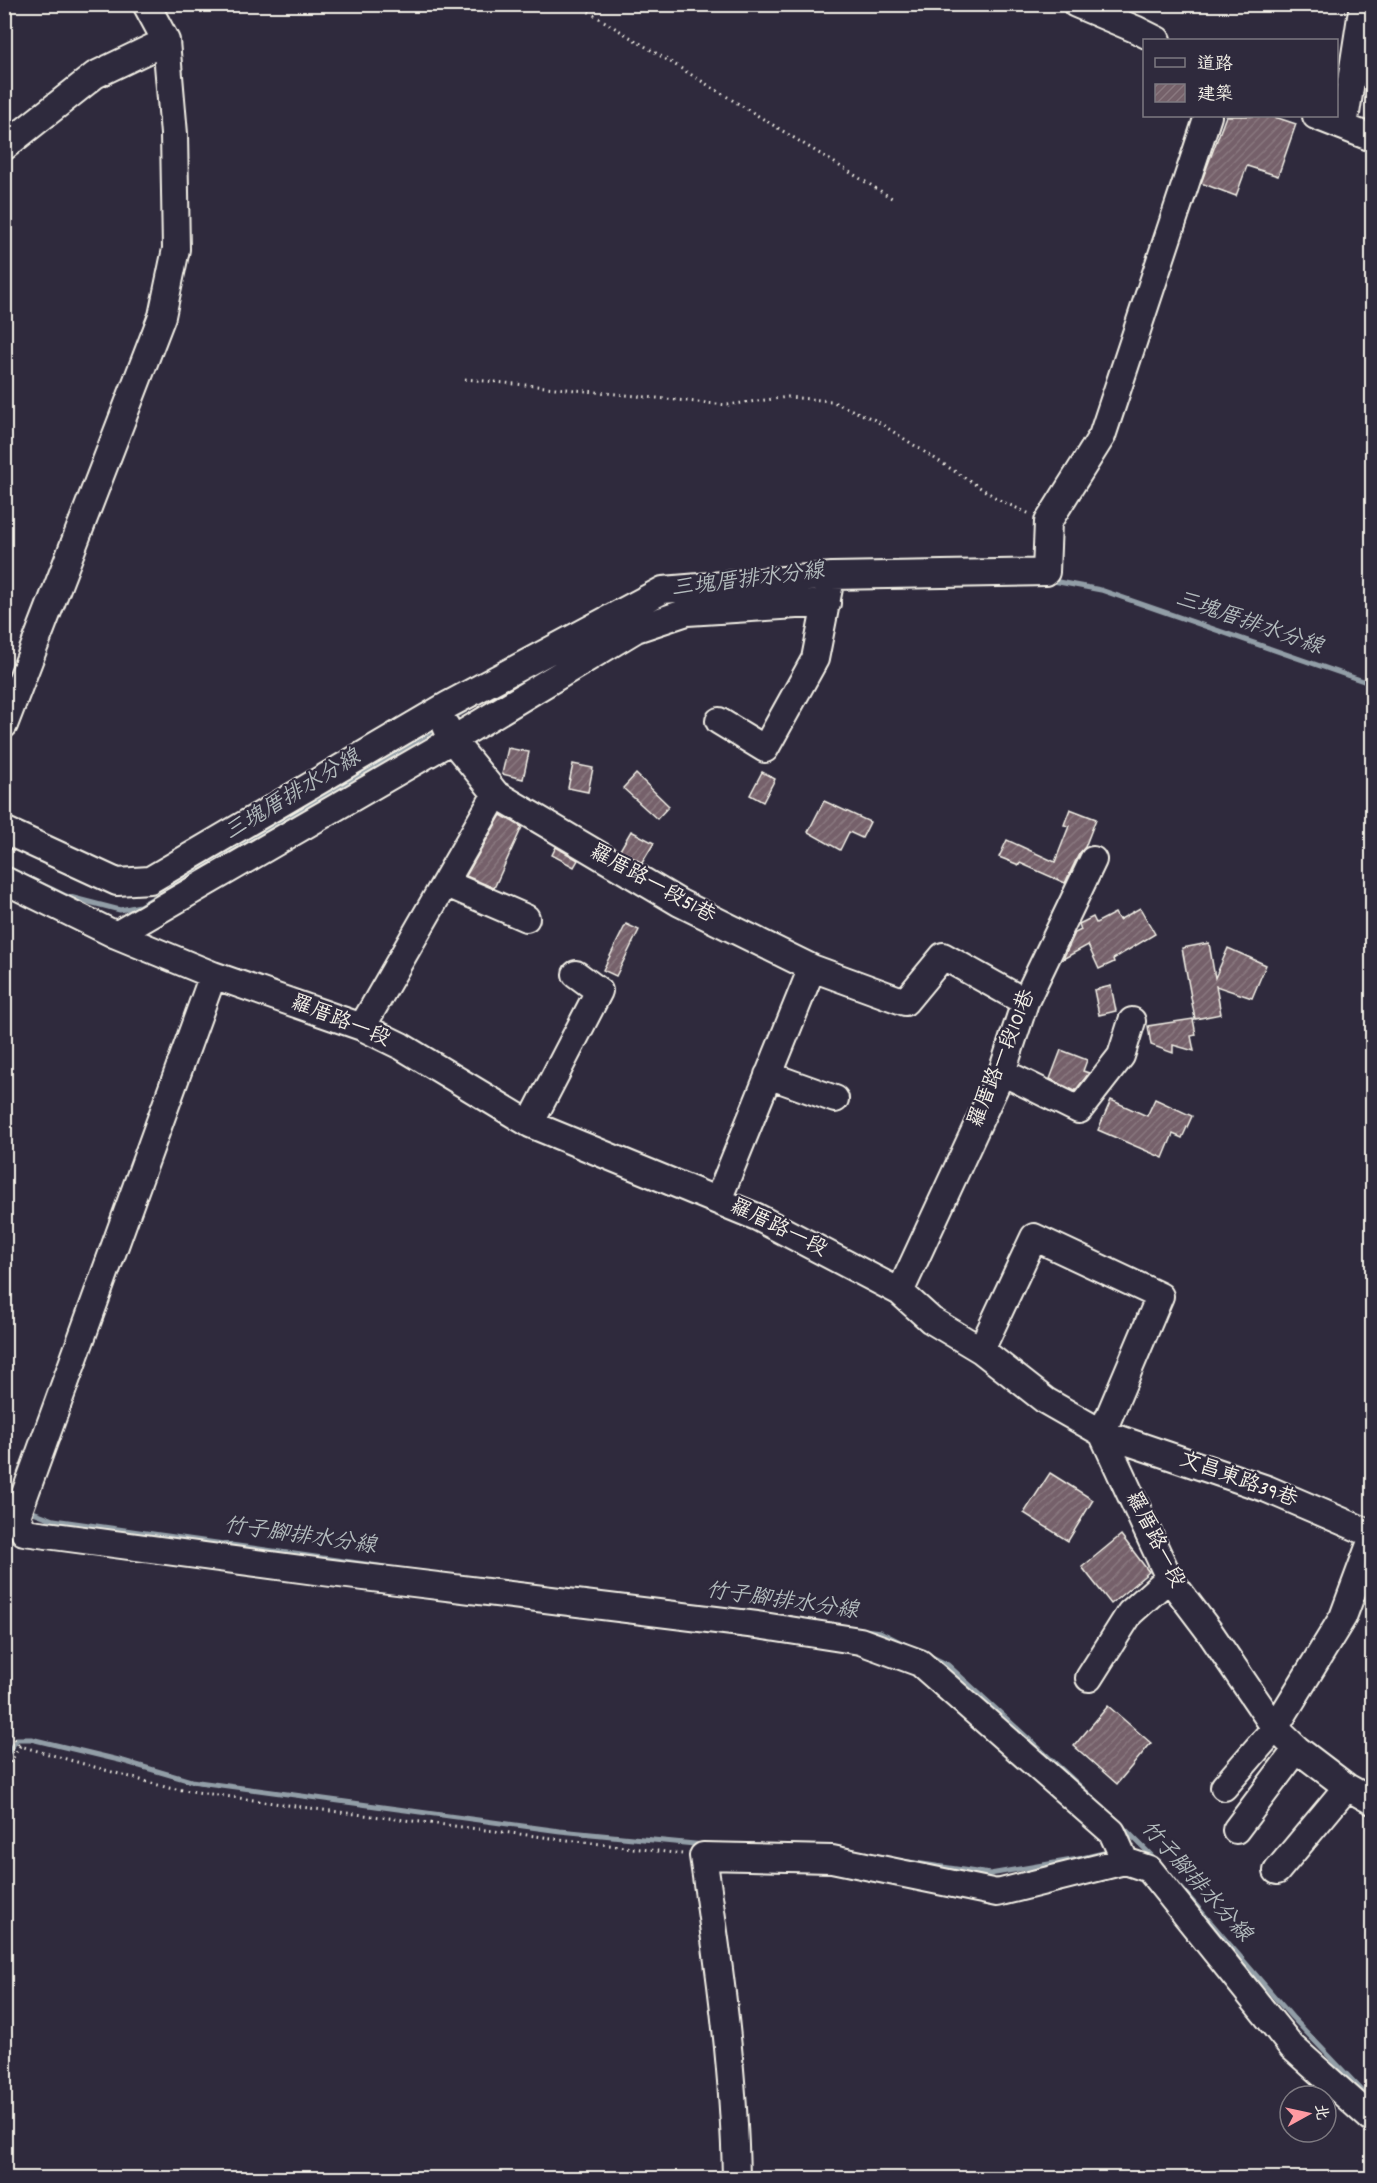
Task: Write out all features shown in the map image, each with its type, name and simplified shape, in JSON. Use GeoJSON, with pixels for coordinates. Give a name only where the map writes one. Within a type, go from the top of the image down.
{"type":"FeatureCollection","features":[{"type":"Feature","properties":{"kind":"street"},"geometry":{"type":"LineString","coordinates":[[4,725],[162,316],[176,249],[174,134],[166,41],[146,4]]}},
{"type":"Feature","properties":{"kind":"street"},"geometry":{"type":"LineString","coordinates":[[1076,4],[1155,39]]}},
{"type":"Feature","properties":{"kind":"street"},"geometry":{"type":"LineString","coordinates":[[1344,126],[1363,4]]}},
{"type":"Feature","properties":{"kind":"street"},"geometry":{"type":"LineString","coordinates":[[4,147],[95,75],[166,41]]}},
{"type":"Feature","properties":{"kind":"street"},"geometry":{"type":"LineString","coordinates":[[116,935],[445,724],[663,590],[832,576],[1046,572],[1048,522],[1101,436],[1208,117]]}},
{"type":"Feature","properties":{"kind":"street"},"geometry":{"type":"LineString","coordinates":[[1319,117],[1372,138]]}},
{"type":"Feature","properties":{"kind":"street"},"geometry":{"type":"LineString","coordinates":[[718,721],[765,749],[815,659],[832,576]]}},
{"type":"Feature","properties":{"kind":"street"},"geometry":{"type":"LineString","coordinates":[[4,830],[117,882],[150,880],[445,724],[636,630],[687,612],[826,603]]}},
{"type":"Feature","properties":{"kind":"street","name":"羅厝路一段51巷"},"geometry":{"type":"LineString","coordinates":[[445,724],[496,795],[656,890],[812,968],[905,1002],[943,956],[1025,1002]]}},
{"type":"Feature","properties":{"kind":"street"},"geometry":{"type":"LineString","coordinates":[[362,1027],[496,795]]}},
{"type":"Feature","properties":{"kind":"street","name":"羅厝路一段101巷"},"geometry":{"type":"LineString","coordinates":[[900,1292],[1002,1072],[1025,1002],[1093,860]]}},
{"type":"Feature","properties":{"kind":"street","name":"羅厝路一段"},"geometry":{"type":"LineString","coordinates":[[4,880],[116,935],[213,975],[362,1027],[401,1046],[530,1124],[757,1216],[900,1292],[932,1320],[981,1350],[1046,1401],[1102,1433],[1169,1578],[1209,1631],[1275,1728],[1297,1749],[1347,1787],[1372,1801]]}},
{"type":"Feature","properties":{"kind":"street"},"geometry":{"type":"LineString","coordinates":[[445,883],[526,918]]}},
{"type":"Feature","properties":{"kind":"street"},"geometry":{"type":"LineString","coordinates":[[718,1200],[812,968]]}},
{"type":"Feature","properties":{"kind":"street"},"geometry":{"type":"LineString","coordinates":[[530,1124],[600,991],[576,974]]}},
{"type":"Feature","properties":{"kind":"street"},"geometry":{"type":"LineString","coordinates":[[213,975],[11,1513],[24,1532],[346,1575],[757,1625],[860,1641],[920,1663],[1112,1832],[1125,1861]]}},
{"type":"Feature","properties":{"kind":"street"},"geometry":{"type":"LineString","coordinates":[[1002,1072],[1079,1110],[1121,1056],[1132,1021]]}},
{"type":"Feature","properties":{"kind":"street"},"geometry":{"type":"LineString","coordinates":[[768,1075],[835,1099]]}},
{"type":"Feature","properties":{"kind":"street"},"geometry":{"type":"LineString","coordinates":[[981,1350],[1034,1237],[1160,1296],[1102,1433]]}},
{"type":"Feature","properties":{"kind":"street","name":"文昌東路39巷"},"geometry":{"type":"LineString","coordinates":[[1102,1433],[1267,1489],[1372,1534]]}},
{"type":"Feature","properties":{"kind":"street"},"geometry":{"type":"LineString","coordinates":[[1224,1787],[1275,1728],[1343,1617],[1372,1539]]}},
{"type":"Feature","properties":{"kind":"street"},"geometry":{"type":"LineString","coordinates":[[1089,1678],[1130,1613],[1169,1578]]}},
{"type":"Feature","properties":{"kind":"street"},"geometry":{"type":"LineString","coordinates":[[1236,1830],[1297,1749]]}},
{"type":"Feature","properties":{"kind":"street"},"geometry":{"type":"LineString","coordinates":[[1277,1870],[1347,1787]]}},
{"type":"Feature","properties":{"kind":"street"},"geometry":{"type":"LineString","coordinates":[[736,2178],[735,2131],[721,1980],[703,1856],[832,1859],[997,1893],[1125,1861],[1149,1869],[1293,2047],[1372,2119]]}},
{"type":"Feature","properties":{"kind":"path"},"geometry":{"type":"LineString","coordinates":[[581,4],[581,7],[895,200]]}},
{"type":"Feature","properties":{"kind":"path"},"geometry":{"type":"LineString","coordinates":[[465,379],[728,405],[788,397],[831,401],[875,420],[1001,501],[1048,522]]}},
{"type":"Feature","properties":{"kind":"path"},"geometry":{"type":"LineString","coordinates":[[4,1735],[10,1734],[20,1746],[170,1788],[703,1856]]}},
{"type":"Feature","properties":{"kind":"path"},"geometry":{"type":"LineString","coordinates":[[4,1773],[20,1746]]}},
{"type":"Feature","properties":{"kind":"building"},"geometry":{"type":"Polygon","coordinates":[[[1226,117],[1275,117],[1296,124],[1278,176],[1247,166],[1236,196],[1201,183],[1226,117]]]}},
{"type":"Feature","properties":{"kind":"building"},"geometry":{"type":"Polygon","coordinates":[[[508,748],[529,752],[523,779],[502,774],[508,748]]]}},
{"type":"Feature","properties":{"kind":"building"},"geometry":{"type":"Polygon","coordinates":[[[573,764],[593,768],[588,792],[568,788],[573,764]]]}},
{"type":"Feature","properties":{"kind":"building"},"geometry":{"type":"Polygon","coordinates":[[[762,772],[775,779],[763,802],[750,795],[762,772]]]}},
{"type":"Feature","properties":{"kind":"building"},"geometry":{"type":"Polygon","coordinates":[[[636,774],[669,806],[657,819],[623,788],[636,774]]]}},
{"type":"Feature","properties":{"kind":"building"},"geometry":{"type":"Polygon","coordinates":[[[824,801],[870,822],[862,838],[849,832],[840,850],[808,832],[824,801]]]}},
{"type":"Feature","properties":{"kind":"building"},"geometry":{"type":"Polygon","coordinates":[[[1070,809],[1096,819],[1085,847],[1079,854],[1065,883],[1020,863],[1019,865],[999,857],[1007,840],[1055,862],[1069,826],[1064,825],[1070,809]]]}},
{"type":"Feature","properties":{"kind":"building"},"geometry":{"type":"Polygon","coordinates":[[[501,815],[522,827],[494,888],[466,876],[501,815]]]}},
{"type":"Feature","properties":{"kind":"building"},"geometry":{"type":"Polygon","coordinates":[[[631,831],[654,843],[642,863],[620,850],[631,831]]]}},
{"type":"Feature","properties":{"kind":"building"},"geometry":{"type":"Polygon","coordinates":[[[556,847],[578,860],[574,867],[552,855],[556,847]]]}},
{"type":"Feature","properties":{"kind":"building"},"geometry":{"type":"Polygon","coordinates":[[[1140,908],[1155,934],[1113,959],[1114,962],[1099,969],[1088,945],[1063,959],[1075,933],[1081,930],[1079,924],[1093,917],[1096,923],[1115,913],[1119,920],[1140,908]]]}},
{"type":"Feature","properties":{"kind":"building"},"geometry":{"type":"Polygon","coordinates":[[[626,924],[639,930],[616,976],[603,970],[626,924]]]}},
{"type":"Feature","properties":{"kind":"building"},"geometry":{"type":"Polygon","coordinates":[[[1209,943],[1215,978],[1228,948],[1266,965],[1252,998],[1216,986],[1221,1014],[1195,1019],[1182,948],[1209,943]]]}},
{"type":"Feature","properties":{"kind":"building"},"geometry":{"type":"Polygon","coordinates":[[[1111,986],[1116,1011],[1099,1015],[1094,990],[1111,986]]]}},
{"type":"Feature","properties":{"kind":"building"},"geometry":{"type":"Polygon","coordinates":[[[1193,1019],[1196,1035],[1191,1036],[1194,1051],[1173,1045],[1173,1053],[1151,1045],[1148,1026],[1193,1019]]]}},
{"type":"Feature","properties":{"kind":"building"},"geometry":{"type":"Polygon","coordinates":[[[1061,1050],[1087,1060],[1083,1071],[1089,1073],[1075,1091],[1050,1079],[1061,1050]]]}},
{"type":"Feature","properties":{"kind":"building"},"geometry":{"type":"Polygon","coordinates":[[[1155,1099],[1192,1116],[1182,1138],[1173,1134],[1163,1158],[1098,1130],[1111,1100],[1147,1116],[1155,1099]]]}},
{"type":"Feature","properties":{"kind":"building"},"geometry":{"type":"Polygon","coordinates":[[[1050,1473],[1093,1500],[1068,1541],[1024,1513],[1050,1473]]]}},
{"type":"Feature","properties":{"kind":"building"},"geometry":{"type":"Polygon","coordinates":[[[1121,1535],[1149,1572],[1111,1604],[1082,1567],[1121,1535]]]}},
{"type":"Feature","properties":{"kind":"building"},"geometry":{"type":"Polygon","coordinates":[[[1108,1706],[1151,1743],[1117,1784],[1074,1746],[1108,1706]]]}},
{"type":"Feature","properties":{"kind":"waterway","name":"三塊厝排水分線"},"geometry":{"type":"LineString","coordinates":[[1048,580],[1101,590],[1372,684]]}},
{"type":"Feature","properties":{"kind":"waterway","name":"三塊厝排水分線"},"geometry":{"type":"LineString","coordinates":[[449,720],[477,703]]}},
{"type":"Feature","properties":{"kind":"waterway","name":"三塊厝排水分線"},"geometry":{"type":"LineString","coordinates":[[4,866],[66,896],[120,910],[140,906],[439,727]]}},
{"type":"Feature","properties":{"kind":"waterway","name":"竹子腳排水分線"},"geometry":{"type":"LineString","coordinates":[[28,1510],[54,1520],[386,1567]]}},
{"type":"Feature","properties":{"kind":"waterway","name":"竹子腳排水分線"},"geometry":{"type":"LineString","coordinates":[[865,1630],[880,1632],[906,1645]]}},
{"type":"Feature","properties":{"kind":"waterway","name":"竹子腳排水分線"},"geometry":{"type":"LineString","coordinates":[[928,1655],[948,1665],[1093,1798]]}},
{"type":"Feature","properties":{"kind":"waterway"},"geometry":{"type":"LineString","coordinates":[[4,1759],[17,1739],[31,1739],[123,1761],[191,1781],[560,1831],[705,1845]]}},
{"type":"Feature","properties":{"kind":"waterway","name":"竹子腳排水分線"},"geometry":{"type":"LineString","coordinates":[[1119,1823],[1157,1861]]}},
{"type":"Feature","properties":{"kind":"waterway"},"geometry":{"type":"LineString","coordinates":[[902,1861],[990,1874],[1112,1851]]}},
{"type":"Feature","properties":{"kind":"waterway","name":"竹子腳排水分線"},"geometry":{"type":"LineString","coordinates":[[1181,1888],[1292,2017],[1372,2101]]}}]}
